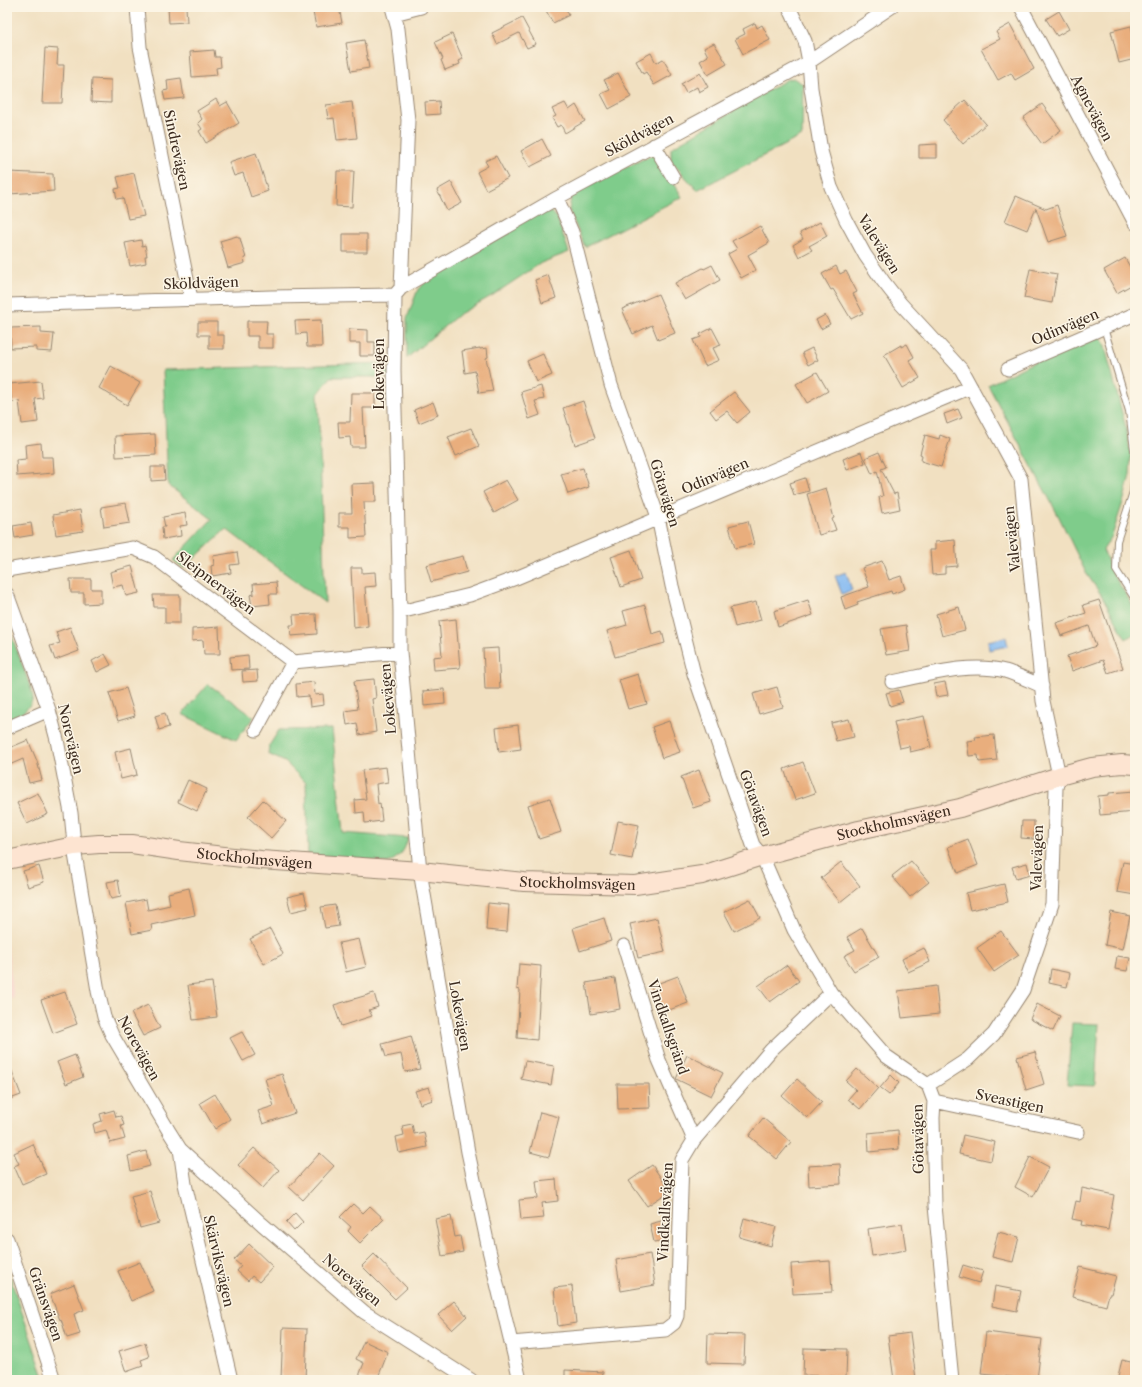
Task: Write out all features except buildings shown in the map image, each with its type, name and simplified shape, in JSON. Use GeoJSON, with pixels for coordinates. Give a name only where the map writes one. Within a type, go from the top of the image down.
{"type":"FeatureCollection","features":[{"type":"Feature","properties":{"kind":"street","name":"Sindrevägen"},"geometry":{"type":"LineString","coordinates":[[137,7],[140,48],[191,299]]}},
{"type":"Feature","properties":{"kind":"street"},"geometry":{"type":"LineString","coordinates":[[393,10],[420,7]]}},
{"type":"Feature","properties":{"kind":"street","name":"Valevägen"},"geometry":{"type":"LineString","coordinates":[[789,7],[805,41],[821,151],[831,187],[846,220],[865,255],[883,281],[901,304],[962,369],[1021,479],[1043,701],[1059,776],[1056,788],[1052,904],[1023,990],[994,1034],[968,1059],[928,1086]]}},
{"type":"Feature","properties":{"kind":"street","name":"Sköldvägen"},"geometry":{"type":"LineString","coordinates":[[7,305],[398,292],[557,198],[809,62],[891,7]]}},
{"type":"Feature","properties":{"kind":"street","name":"Agnevägen"},"geometry":{"type":"LineString","coordinates":[[1021,7],[1135,224]]}},
{"type":"Feature","properties":{"kind":"street","name":"Lokevägen"},"geometry":{"type":"LineString","coordinates":[[393,10],[398,29],[408,120],[394,370],[400,652],[420,871],[468,1152],[520,1380]]}},
{"type":"Feature","properties":{"kind":"street"},"geometry":{"type":"LineString","coordinates":[[654,145],[673,177]]}},
{"type":"Feature","properties":{"kind":"street","name":"Götavägen"},"geometry":{"type":"LineString","coordinates":[[557,198],[572,232],[611,385],[658,517],[672,586],[694,674],[753,845],[762,856],[794,930],[831,993],[886,1056],[928,1086],[934,1101],[935,1206],[952,1380]]}},
{"type":"Feature","properties":{"kind":"street","name":"Odinvägen"},"geometry":{"type":"LineString","coordinates":[[1008,369],[1135,314]]}},
{"type":"Feature","properties":{"kind":"street","name":"Odinvägen"},"geometry":{"type":"LineString","coordinates":[[400,612],[470,595],[516,578],[658,517],[971,387]]}},
{"type":"Feature","properties":{"kind":"street","name":"Sleipnervägen"},"geometry":{"type":"LineString","coordinates":[[7,570],[133,548],[154,557],[293,662]]}},
{"type":"Feature","properties":{"kind":"street","name":"Norevägen"},"geometry":{"type":"LineString","coordinates":[[7,594],[49,710],[58,740],[71,813],[74,846],[98,991],[104,1017],[112,1035],[180,1149],[262,1224],[364,1312],[471,1380]]}},
{"type":"Feature","properties":{"kind":"street"},"geometry":{"type":"LineString","coordinates":[[256,730],[293,662],[400,652]]}},
{"type":"Feature","properties":{"kind":"street"},"geometry":{"type":"LineString","coordinates":[[892,682],[955,669],[991,669],[1019,676],[1042,686]]}},
{"type":"Feature","properties":{"kind":"street"},"geometry":{"type":"LineString","coordinates":[[7,728],[49,710]]}},
{"type":"Feature","properties":{"kind":"street","name":"Stockholmsvägen"},"geometry":{"type":"LineString","coordinates":[[7,860],[74,846],[132,844],[261,860],[420,871],[524,882],[635,885],[702,875],[762,856],[859,830],[960,808],[1092,767],[1122,764],[1135,765]]}},
{"type":"Feature","properties":{"kind":"street","name":"Vindkallsgränd"},"geometry":{"type":"LineString","coordinates":[[624,946],[659,1060],[694,1140]]}},
{"type":"Feature","properties":{"kind":"street","name":"Vindkallsvägen"},"geometry":{"type":"LineString","coordinates":[[512,1343],[665,1330],[674,1323],[677,1316],[682,1160],[694,1140],[771,1050],[831,993]]}},
{"type":"Feature","properties":{"kind":"street","name":"Sveastigen"},"geometry":{"type":"LineString","coordinates":[[934,1101],[1078,1132]]}},
{"type":"Feature","properties":{"kind":"street","name":"Skärviksvägen"},"geometry":{"type":"LineString","coordinates":[[180,1149],[185,1184],[231,1380]]}},
{"type":"Feature","properties":{"kind":"street","name":"Gränsvägen"},"geometry":{"type":"LineString","coordinates":[[7,1239],[54,1380]]}},
{"type":"Feature","properties":{"kind":"lane"},"geometry":{"type":"LineString","coordinates":[[1104,328],[1129,411],[1135,456]]}},
{"type":"Feature","properties":{"kind":"lane"},"geometry":{"type":"LineString","coordinates":[[1133,596],[1116,570],[1117,541],[1133,492],[1135,470]]}},
{"type":"Feature","properties":{"kind":"shaded area"},"geometry":{"type":"Polygon","coordinates":[[[7,943],[14,998],[7,1000],[7,943]]]}},
{"type":"Feature","properties":{"kind":"green space"},"geometry":{"type":"Polygon","coordinates":[[[793,78],[803,84],[802,136],[697,190],[671,161],[671,148],[786,80],[793,78]]]}},
{"type":"Feature","properties":{"kind":"green space"},"geometry":{"type":"Polygon","coordinates":[[[652,155],[660,159],[682,197],[585,247],[569,210],[572,193],[652,155]]]}},
{"type":"Feature","properties":{"kind":"green space"},"geometry":{"type":"Polygon","coordinates":[[[540,212],[552,212],[557,218],[569,252],[541,263],[493,295],[458,315],[407,358],[407,318],[418,289],[432,277],[540,212]]]}},
{"type":"Feature","properties":{"kind":"green space"},"geometry":{"type":"Polygon","coordinates":[[[1100,337],[1104,343],[1126,428],[1131,456],[1130,475],[1124,499],[1112,536],[1103,550],[1113,574],[1135,609],[1135,633],[1126,639],[1102,596],[1086,573],[1059,517],[988,385],[1030,364],[1091,338],[1100,337]]]}},
{"type":"Feature","properties":{"kind":"green space"},"geometry":{"type":"Polygon","coordinates":[[[385,363],[390,377],[331,377],[318,394],[325,603],[226,529],[184,568],[173,560],[212,519],[168,485],[163,370],[385,363]]]}},
{"type":"Feature","properties":{"kind":"green space"},"geometry":{"type":"Polygon","coordinates":[[[7,623],[33,698],[32,702],[26,709],[19,715],[7,721],[7,623]]]}},
{"type":"Feature","properties":{"kind":"green space"},"geometry":{"type":"Polygon","coordinates":[[[208,684],[254,717],[236,740],[182,714],[208,684]]]}},
{"type":"Feature","properties":{"kind":"green space"},"geometry":{"type":"Polygon","coordinates":[[[332,729],[343,833],[408,838],[401,853],[388,863],[308,855],[306,783],[285,762],[268,754],[269,746],[279,730],[332,729]]]}},
{"type":"Feature","properties":{"kind":"green space"},"geometry":{"type":"Polygon","coordinates":[[[1072,1023],[1099,1024],[1095,1086],[1067,1085],[1072,1023]]]}},
{"type":"Feature","properties":{"kind":"green space"},"geometry":{"type":"Polygon","coordinates":[[[7,1268],[45,1380],[7,1380],[7,1268]]]}},
{"type":"Feature","properties":{"kind":"water"},"geometry":{"type":"Polygon","coordinates":[[[846,572],[852,590],[842,594],[835,576],[846,572]]]}},
{"type":"Feature","properties":{"kind":"water"},"geometry":{"type":"Polygon","coordinates":[[[1006,637],[1008,646],[989,650],[988,641],[1006,637]]]}}]}
